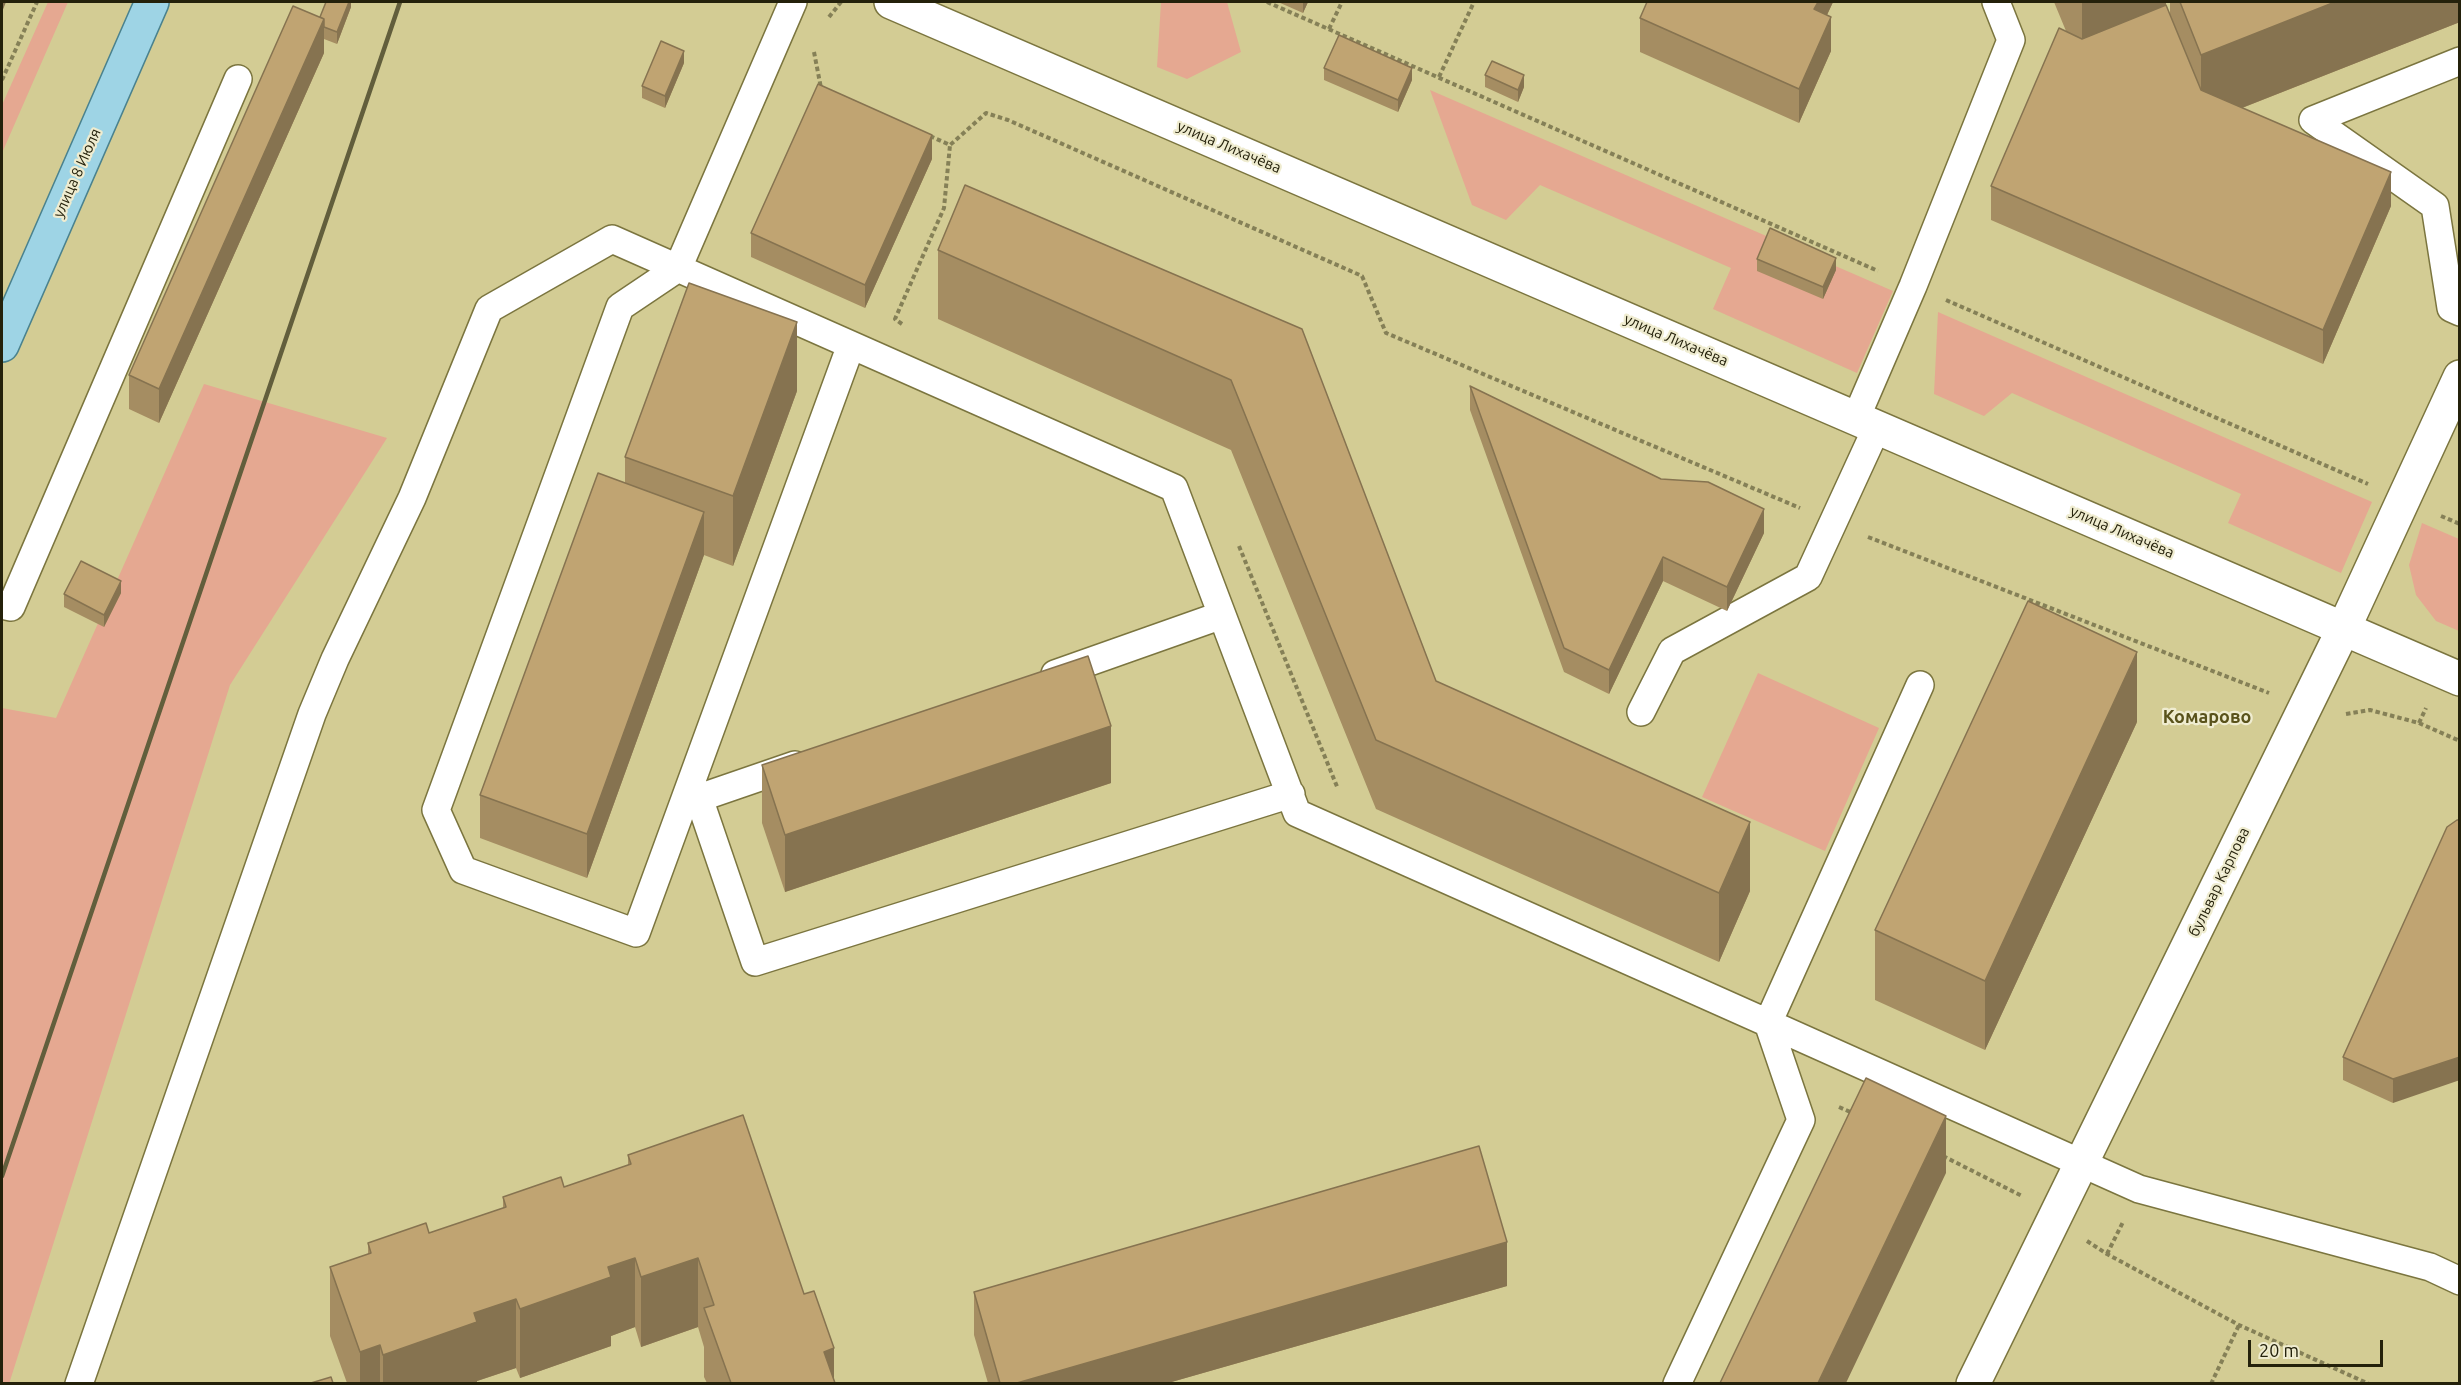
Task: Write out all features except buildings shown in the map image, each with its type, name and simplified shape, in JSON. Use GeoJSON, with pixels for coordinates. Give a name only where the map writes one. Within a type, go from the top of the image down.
{"type":"FeatureCollection","features":[{"type":"Feature","properties":{"kind":"main road","name":"улица 8 Июля"},"geometry":{"type":"LineString","coordinates":[[2,345],[152,2]]}},
{"type":"Feature","properties":{"kind":"street","name":"улица Лихачёва"},"geometry":{"type":"LineString","coordinates":[[891,2],[2460,679]]}},
{"type":"Feature","properties":{"kind":"street","name":"бульвар Карпова"},"geometry":{"type":"LineString","coordinates":[[1973,1383],[2344,628],[2460,377]]}},
{"type":"Feature","properties":{"kind":"lane"},"geometry":{"type":"LineString","coordinates":[[1641,712],[1672,651],[1808,577],[1834,523],[1913,286],[2011,40],[1996,2]]}},
{"type":"Feature","properties":{"kind":"lane"},"geometry":{"type":"LineString","coordinates":[[789,12],[678,268],[620,307],[436,810],[463,870],[636,933],[850,345]]}},
{"type":"Feature","properties":{"kind":"lane"},"geometry":{"type":"LineString","coordinates":[[2460,61],[2313,120],[2435,206],[2451,308],[2460,312]]}},
{"type":"Feature","properties":{"kind":"lane"},"geometry":{"type":"LineString","coordinates":[[2,605],[11,607],[238,79]]}},
{"type":"Feature","properties":{"kind":"lane"},"geometry":{"type":"LineString","coordinates":[[79,1383],[305,732],[335,659],[412,498],[489,309],[612,239],[1174,488],[1297,813],[2139,1189],[2430,1267],[2460,1281]]}},
{"type":"Feature","properties":{"kind":"lane"},"geometry":{"type":"LineString","coordinates":[[1033,681],[1222,615]]}},
{"type":"Feature","properties":{"kind":"lane"},"geometry":{"type":"LineString","coordinates":[[1677,1383],[1801,1119],[1768,1023],[1920,685]]}},
{"type":"Feature","properties":{"kind":"lane"},"geometry":{"type":"LineString","coordinates":[[822,755],[699,798],[755,962],[1291,794]]}},
{"type":"Feature","properties":{"kind":"path"},"geometry":{"type":"LineString","coordinates":[[2,80],[37,2]]}},
{"type":"Feature","properties":{"kind":"path"},"geometry":{"type":"LineString","coordinates":[[1267,2],[2460,524]]}},
{"type":"Feature","properties":{"kind":"path"},"geometry":{"type":"LineString","coordinates":[[1329,29],[1342,2]]}},
{"type":"Feature","properties":{"kind":"path"},"geometry":{"type":"LineString","coordinates":[[1439,77],[1474,2]]}},
{"type":"Feature","properties":{"kind":"path"},"geometry":{"type":"LineString","coordinates":[[789,12],[812,39],[821,88],[831,93]]}},
{"type":"Feature","properties":{"kind":"path"},"geometry":{"type":"LineString","coordinates":[[904,325],[895,319],[944,208],[950,145],[986,113],[1008,120],[1362,276],[1386,333],[1834,523],[2326,718],[2370,710],[2419,723],[2460,741]]}},
{"type":"Feature","properties":{"kind":"path"},"geometry":{"type":"LineString","coordinates":[[929,135],[950,145]]}},
{"type":"Feature","properties":{"kind":"path"},"geometry":{"type":"LineString","coordinates":[[1235,535],[1342,798]]}},
{"type":"Feature","properties":{"kind":"path"},"geometry":{"type":"LineString","coordinates":[[1839,1107],[1861,1117]]}},
{"type":"Feature","properties":{"kind":"path"},"geometry":{"type":"LineString","coordinates":[[1936,1153],[2011,1189],[2107,1254],[2239,1325],[2370,1383]]}},
{"type":"Feature","properties":{"kind":"path"},"geometry":{"type":"LineString","coordinates":[[2211,1383],[2239,1325]]}},
{"type":"Feature","properties":{"kind":"shaded area"},"geometry":{"type":"Polygon","coordinates":[[[48,2],[68,2],[2,153],[2,105],[48,2]]]}},
{"type":"Feature","properties":{"kind":"shaded area"},"geometry":{"type":"Polygon","coordinates":[[[1161,2],[1227,2],[1241,52],[1187,79],[1157,67],[1161,2]]]}},
{"type":"Feature","properties":{"kind":"shaded area"},"geometry":{"type":"Polygon","coordinates":[[[1430,90],[1893,291],[1857,373],[1713,309],[1731,268],[1540,185],[1506,220],[1472,205],[1430,90]]]}},
{"type":"Feature","properties":{"kind":"shaded area"},"geometry":{"type":"Polygon","coordinates":[[[1938,312],[2372,502],[2341,573],[2228,523],[2241,494],[2012,393],[1984,416],[1934,394],[1938,312]]]}},
{"type":"Feature","properties":{"kind":"shaded area"},"geometry":{"type":"Polygon","coordinates":[[[204,384],[387,438],[230,685],[9,1384],[2,1383],[2,708],[56,718],[204,384]]]}},
{"type":"Feature","properties":{"kind":"shaded area"},"geometry":{"type":"Polygon","coordinates":[[[2422,523],[2459,539],[2459,631],[2436,621],[2416,595],[2409,565],[2422,523]]]}},
{"type":"Feature","properties":{"kind":"shaded area"},"geometry":{"type":"Polygon","coordinates":[[[1758,673],[1879,728],[1825,851],[1702,797],[1758,673]]]}},
{"type":"Feature","properties":{"kind":"railway"},"geometry":{"type":"LineString","coordinates":[[2,1176],[400,2]]}},
{"type":"Feature","properties":{"kind":"district","name":"Комарово"},"geometry":{"type":"Point","coordinates":[2207,717]}}]}
